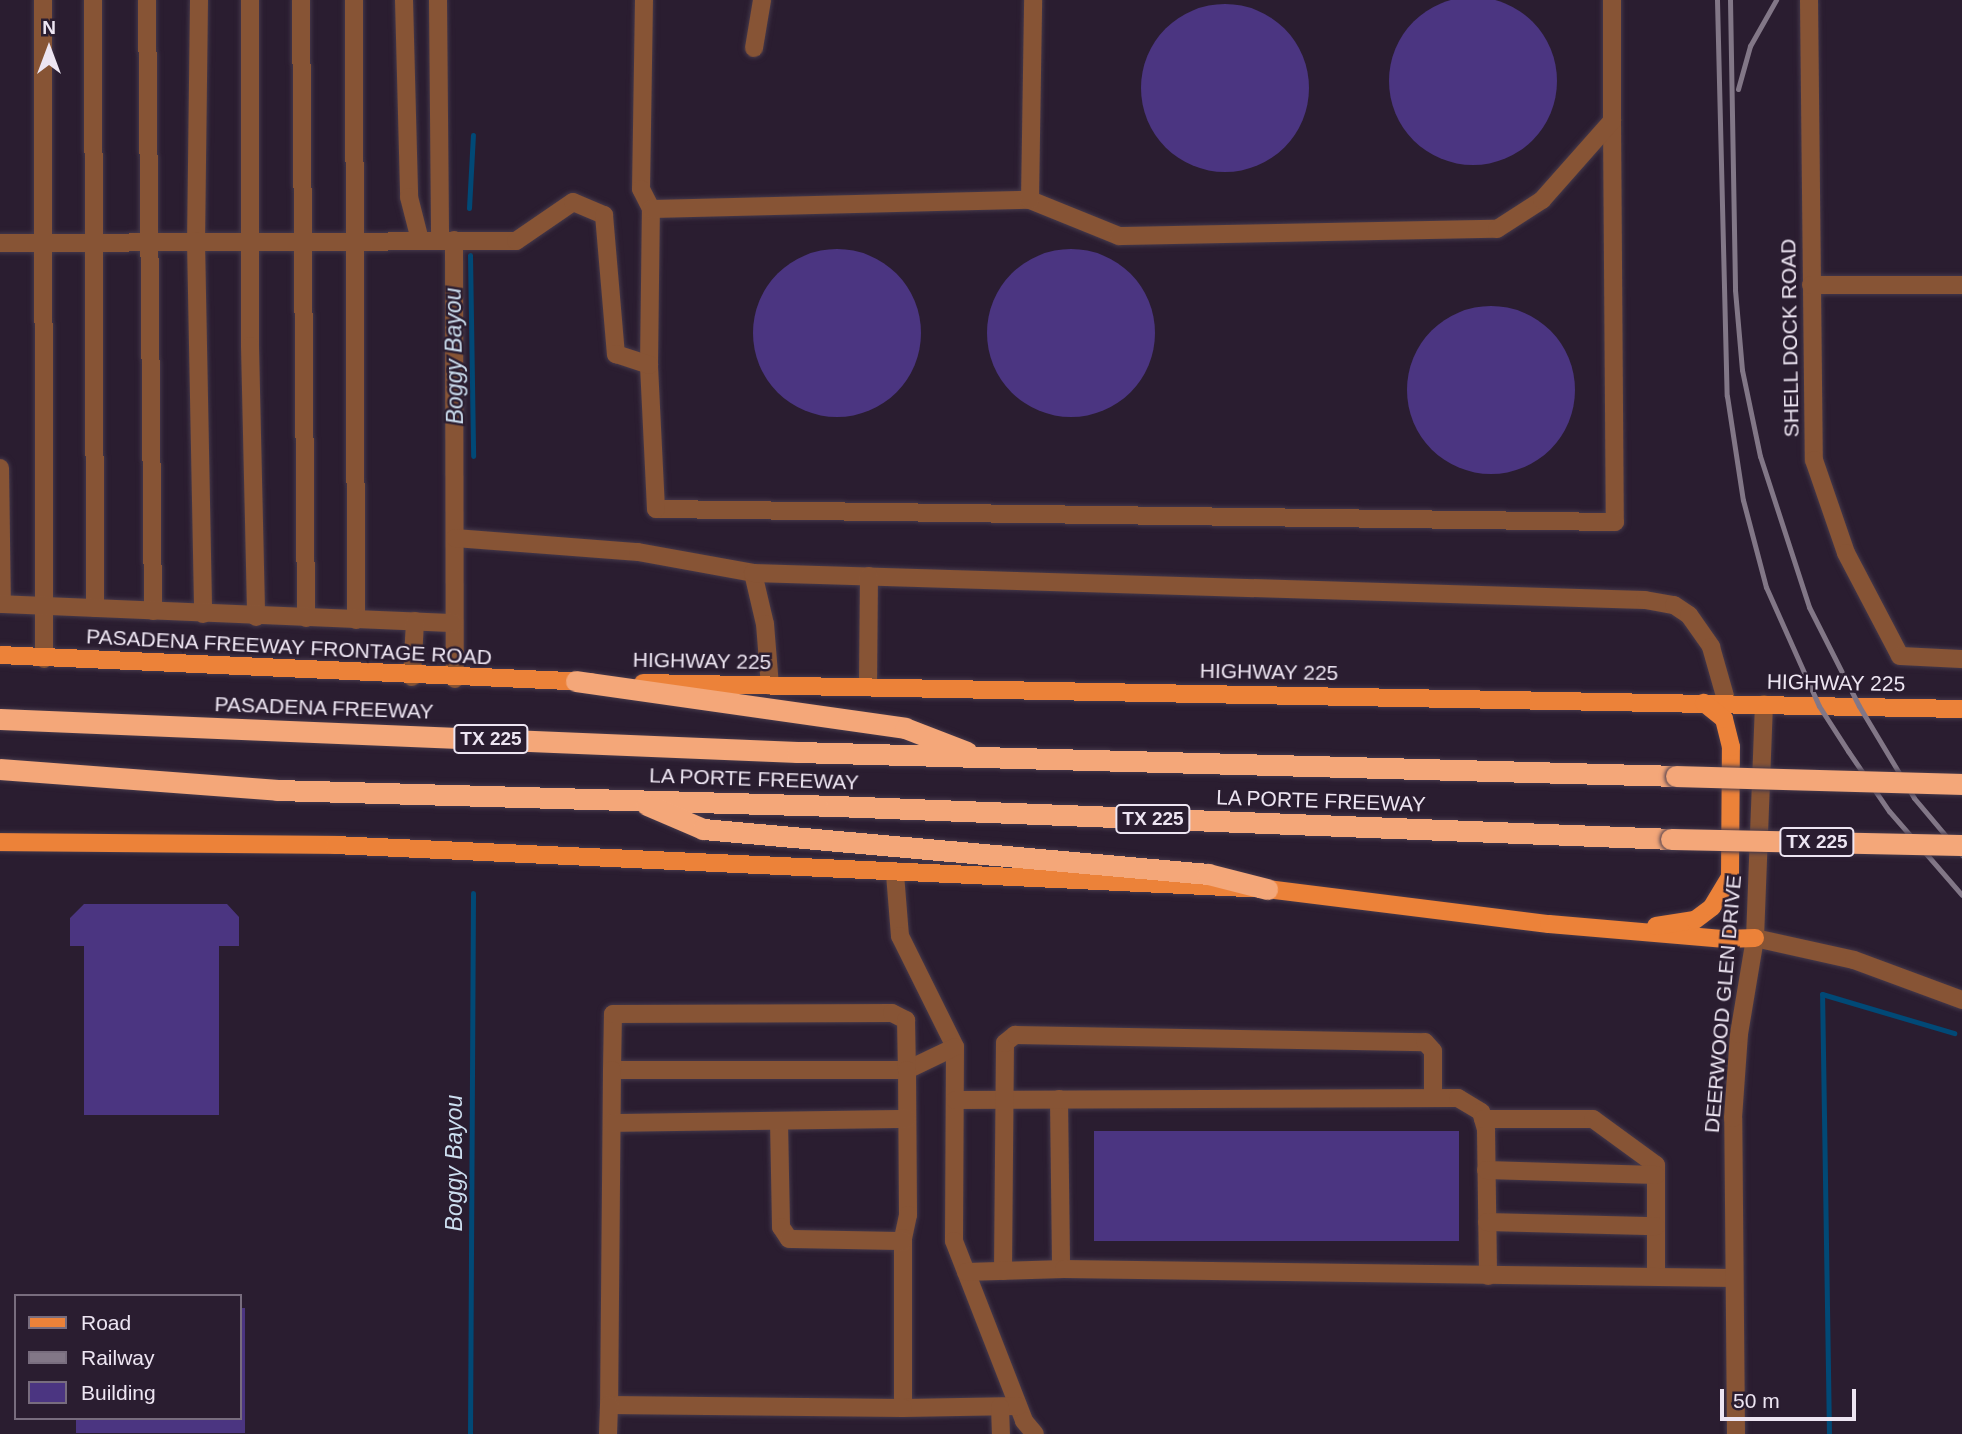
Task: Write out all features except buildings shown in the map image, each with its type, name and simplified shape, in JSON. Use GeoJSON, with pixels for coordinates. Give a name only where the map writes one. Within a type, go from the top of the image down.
{"type":"FeatureCollection","features":[{"type":"Feature","properties":{"kind":"highway"},"geometry":{"type":"LineString","coordinates":[[576,681],[905,728],[982,758]]}},
{"type":"Feature","properties":{"kind":"highway","name":"PASADENA FREEWAY"},"geometry":{"type":"LineString","coordinates":[[0,719],[982,758]]}},
{"type":"Feature","properties":{"kind":"highway","name":"LA PORTE FREEWAY"},"geometry":{"type":"LineString","coordinates":[[982,758],[1962,784]]}},
{"type":"Feature","properties":{"kind":"highway","name":"TX 225"},"geometry":{"type":"LineString","coordinates":[[0,769],[277,790],[635,800]]}},
{"type":"Feature","properties":{"kind":"highway"},"geometry":{"type":"LineString","coordinates":[[635,800],[703,829],[1208,874],[1266,889]]}},
{"type":"Feature","properties":{"kind":"highway","name":"LA PORTE FREEWAY"},"geometry":{"type":"LineString","coordinates":[[635,800],[1671,839],[1962,845]]}},
{"type":"Feature","properties":{"kind":"main road","name":"PASADENA FREEWAY FRONTAGE ROAD"},"geometry":{"type":"LineString","coordinates":[[0,655],[455,679],[576,681]]}},
{"type":"Feature","properties":{"kind":"main road","name":"HIGHWAY 225"},"geometry":{"type":"LineString","coordinates":[[576,681],[1962,709]]}},
{"type":"Feature","properties":{"kind":"main road"},"geometry":{"type":"LineString","coordinates":[[1625,931],[1695,920],[1712,907],[1730,877],[1731,747],[1724,719],[1704,703]]}},
{"type":"Feature","properties":{"kind":"main road"},"geometry":{"type":"LineString","coordinates":[[0,842],[335,845],[895,874],[1266,889],[1625,931],[1755,938]]}},
{"type":"Feature","properties":{"kind":"street"},"geometry":{"type":"LineString","coordinates":[[44,0],[47,605],[44,659]]}},
{"type":"Feature","properties":{"kind":"street"},"geometry":{"type":"LineString","coordinates":[[93,0],[96,242],[95,608]]}},
{"type":"Feature","properties":{"kind":"street"},"geometry":{"type":"LineString","coordinates":[[147,0],[147,242],[153,611]]}},
{"type":"Feature","properties":{"kind":"street"},"geometry":{"type":"LineString","coordinates":[[199,0],[196,241],[203,614]]}},
{"type":"Feature","properties":{"kind":"street"},"geometry":{"type":"LineString","coordinates":[[250,0],[250,241],[256,617]]}},
{"type":"Feature","properties":{"kind":"street"},"geometry":{"type":"LineString","coordinates":[[301,0],[306,618]]}},
{"type":"Feature","properties":{"kind":"street"},"geometry":{"type":"LineString","coordinates":[[354,0],[356,620]]}},
{"type":"Feature","properties":{"kind":"street"},"geometry":{"type":"LineString","coordinates":[[404,0],[409,197],[420,240]]}},
{"type":"Feature","properties":{"kind":"street"},"geometry":{"type":"LineString","coordinates":[[438,0],[455,538],[455,679]]}},
{"type":"Feature","properties":{"kind":"street"},"geometry":{"type":"LineString","coordinates":[[644,0],[641,189],[651,209],[649,365],[656,509],[1615,522],[1612,0]]}},
{"type":"Feature","properties":{"kind":"street"},"geometry":{"type":"LineString","coordinates":[[754,48],[762,0]]}},
{"type":"Feature","properties":{"kind":"street"},"geometry":{"type":"LineString","coordinates":[[1030,200],[1033,0]]}},
{"type":"Feature","properties":{"kind":"street","name":"SHELL DOCK ROAD"},"geometry":{"type":"LineString","coordinates":[[1809,0],[1814,460],[1846,553],[1900,656],[1962,659]]}},
{"type":"Feature","properties":{"kind":"street"},"geometry":{"type":"LineString","coordinates":[[651,209],[1030,200],[1119,236],[1497,229],[1542,200],[1612,121]]}},
{"type":"Feature","properties":{"kind":"street"},"geometry":{"type":"LineString","coordinates":[[0,243],[516,241],[573,202],[604,215],[616,354],[649,365]]}},
{"type":"Feature","properties":{"kind":"street"},"geometry":{"type":"LineString","coordinates":[[1811,285],[1962,285]]}},
{"type":"Feature","properties":{"kind":"street"},"geometry":{"type":"LineString","coordinates":[[0,468],[1,604],[256,617],[454,623]]}},
{"type":"Feature","properties":{"kind":"street"},"geometry":{"type":"LineString","coordinates":[[455,538],[638,552],[753,573],[1645,600],[1674,605],[1689,615],[1711,647],[1727,703]]}},
{"type":"Feature","properties":{"kind":"street"},"geometry":{"type":"LineString","coordinates":[[753,573],[765,624],[770,685]]}},
{"type":"Feature","properties":{"kind":"street"},"geometry":{"type":"LineString","coordinates":[[867,687],[869,576]]}},
{"type":"Feature","properties":{"kind":"street"},"geometry":{"type":"LineString","coordinates":[[412,677],[415,621]]}},
{"type":"Feature","properties":{"kind":"street","name":"DEERWOOD GLEN DRIVE"},"geometry":{"type":"LineString","coordinates":[[1736,1434],[1733,1118],[1739,1034],[1755,938],[1763,704]]}},
{"type":"Feature","properties":{"kind":"street"},"geometry":{"type":"LineString","coordinates":[[895,874],[900,936],[955,1047],[954,1241],[1018,1406],[1035,1434]]}},
{"type":"Feature","properties":{"kind":"street"},"geometry":{"type":"LineString","coordinates":[[1755,938],[1854,960],[1962,1000]]}},
{"type":"Feature","properties":{"kind":"street"},"geometry":{"type":"LineString","coordinates":[[608,1434],[613,1014],[892,1013],[906,1020],[903,1408]]}},
{"type":"Feature","properties":{"kind":"street"},"geometry":{"type":"LineString","coordinates":[[1003,1271],[1005,1043],[1015,1035],[1424,1042],[1433,1051],[1433,1098]]}},
{"type":"Feature","properties":{"kind":"street"},"geometry":{"type":"LineString","coordinates":[[612,1070],[907,1070],[955,1047]]}},
{"type":"Feature","properties":{"kind":"street"},"geometry":{"type":"LineString","coordinates":[[955,1100],[1458,1098],[1481,1112],[1483,1119],[1488,1276]]}},
{"type":"Feature","properties":{"kind":"street"},"geometry":{"type":"LineString","coordinates":[[1059,1099],[1061,1269]]}},
{"type":"Feature","properties":{"kind":"street"},"geometry":{"type":"LineString","coordinates":[[611,1123],[907,1119]]}},
{"type":"Feature","properties":{"kind":"street"},"geometry":{"type":"LineString","coordinates":[[1483,1119],[1593,1119],[1656,1165],[1657,1276]]}},
{"type":"Feature","properties":{"kind":"street"},"geometry":{"type":"LineString","coordinates":[[779,1121],[781,1227],[789,1239],[904,1241]]}},
{"type":"Feature","properties":{"kind":"street"},"geometry":{"type":"LineString","coordinates":[[1486,1170],[1656,1175]]}},
{"type":"Feature","properties":{"kind":"street"},"geometry":{"type":"LineString","coordinates":[[1487,1222],[1656,1226]]}},
{"type":"Feature","properties":{"kind":"street"},"geometry":{"type":"LineString","coordinates":[[966,1272],[1061,1269],[1734,1278]]}},
{"type":"Feature","properties":{"kind":"street"},"geometry":{"type":"LineString","coordinates":[[609,1405],[903,1408],[1018,1406]]}},
{"type":"Feature","properties":{"kind":"street"},"geometry":{"type":"LineString","coordinates":[[1000,1406],[1001,1434]]}},
{"type":"Feature","properties":{"kind":"waterway","name":"Boggy Bayou"},"geometry":{"type":"LineString","coordinates":[[469,208],[473,135]]}},
{"type":"Feature","properties":{"kind":"waterway","name":"Boggy Bayou"},"geometry":{"type":"LineString","coordinates":[[470,255],[473,456]]}},
{"type":"Feature","properties":{"kind":"waterway","name":"Boggy Bayou"},"geometry":{"type":"LineString","coordinates":[[470,1434],[473,893]]}},
{"type":"Feature","properties":{"kind":"waterway"},"geometry":{"type":"LineString","coordinates":[[1829,1434],[1822,994],[1954,1033]]}},
{"type":"Feature","properties":{"kind":"railway"},"geometry":{"type":"LineString","coordinates":[[1717,0],[1727,396],[1743,500],[1766,587],[1819,706],[1889,811],[1962,895]]}},
{"type":"Feature","properties":{"kind":"railway"},"geometry":{"type":"LineString","coordinates":[[1730,0],[1735,290],[1742,370],[1760,456],[1809,607],[1859,706],[1914,798],[1962,855]]}},
{"type":"Feature","properties":{"kind":"railway"},"geometry":{"type":"LineString","coordinates":[[1738,89],[1750,46],[1776,0]]}}]}
